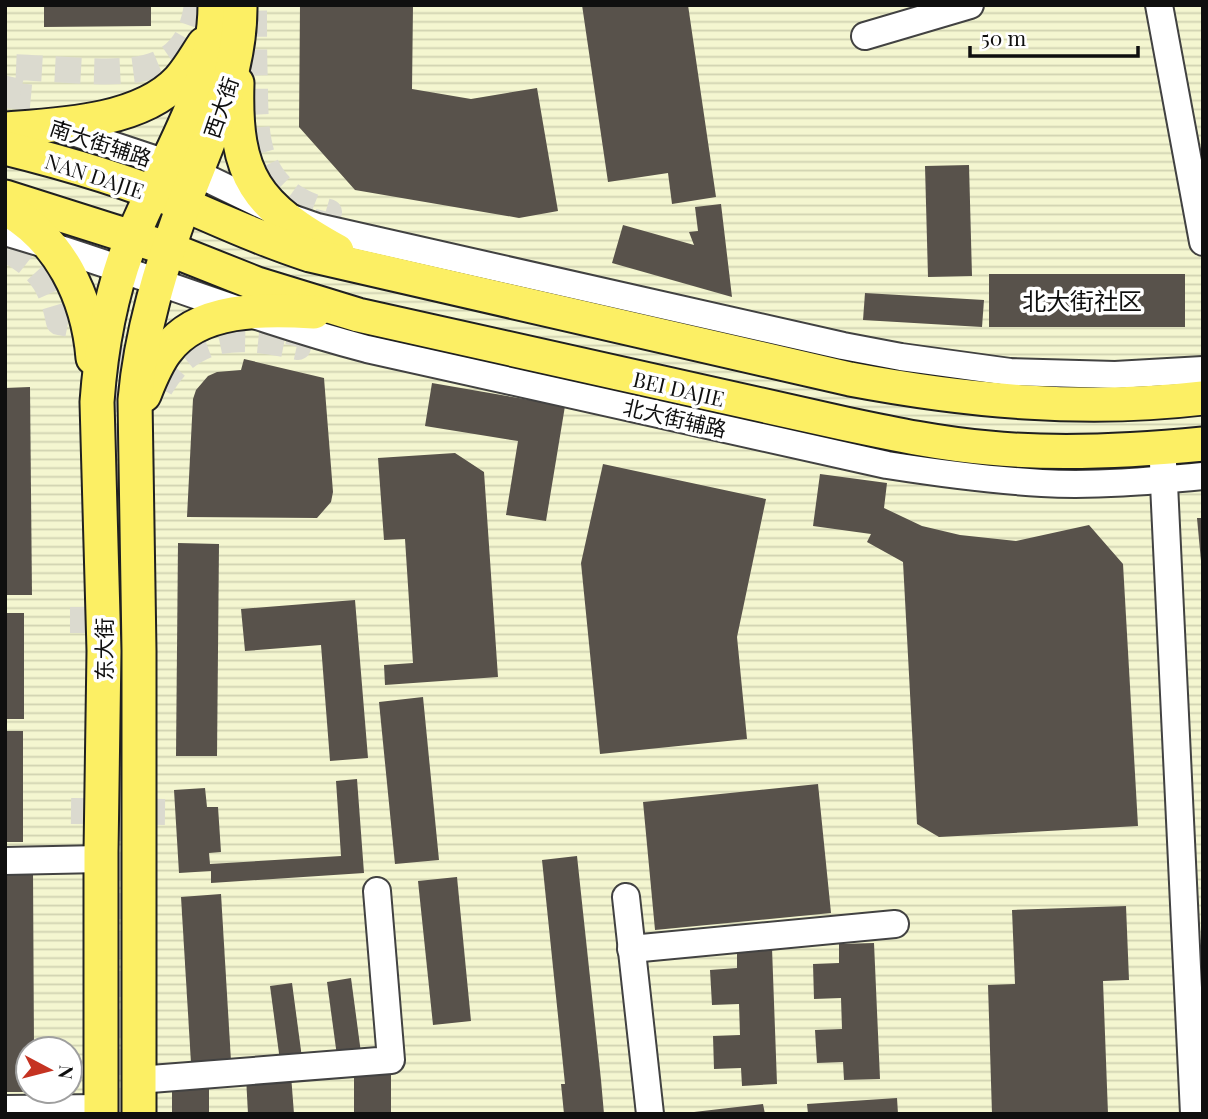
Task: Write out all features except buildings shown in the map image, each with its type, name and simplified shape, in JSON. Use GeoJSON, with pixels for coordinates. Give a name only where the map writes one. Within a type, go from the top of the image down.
{"type":"FeatureCollection","features":[{"type":"Feature","properties":{"kind":"main road"},"geometry":{"type":"LineString","coordinates":[[5,129],[93,120],[138,106],[159,96],[178,81],[227,14]]}},
{"type":"Feature","properties":{"kind":"main road"},"geometry":{"type":"LineString","coordinates":[[227,14],[240,148],[257,191],[283,215],[313,236],[377,271]]}},
{"type":"Feature","properties":{"kind":"main road","name":"西大街"},"geometry":{"type":"LineString","coordinates":[[152,193],[181,168],[222,105],[234,64],[227,14]]}},
{"type":"Feature","properties":{"kind":"main road","name":"NAN DAJIE"},"geometry":{"type":"LineString","coordinates":[[5,148],[75,167],[184,205]]}},
{"type":"Feature","properties":{"kind":"main road","name":"西大街"},"geometry":{"type":"LineString","coordinates":[[181,168],[184,205]]}},
{"type":"Feature","properties":{"kind":"main road","name":"东大街"},"geometry":{"type":"LineString","coordinates":[[102,1111],[104,651],[97,402],[105,333],[122,269],[152,193]]}},
{"type":"Feature","properties":{"kind":"main road"},"geometry":{"type":"LineString","coordinates":[[5,197],[169,249]]}},
{"type":"Feature","properties":{"kind":"main road"},"geometry":{"type":"LineString","coordinates":[[184,205],[275,244],[310,255],[740,355],[913,391],[975,399],[1061,404],[1118,404],[1203,398]]}},
{"type":"Feature","properties":{"kind":"main road","name":"东大街"},"geometry":{"type":"LineString","coordinates":[[139,1114],[139,651],[135,400],[138,366],[159,282],[184,205]]}},
{"type":"Feature","properties":{"kind":"main road"},"geometry":{"type":"LineString","coordinates":[[5,208],[37,231],[68,268],[85,312],[93,351],[97,402]]}},
{"type":"Feature","properties":{"kind":"main road","name":"BEI DAJIE"},"geometry":{"type":"LineString","coordinates":[[169,249],[257,284],[358,316],[927,440],[989,449],[1044,450],[1163,464],[1203,444]]}},
{"type":"Feature","properties":{"kind":"main road"},"geometry":{"type":"LineString","coordinates":[[136,431],[142,398],[166,350],[200,323],[244,313],[302,312],[358,316]]}},
{"type":"Feature","properties":{"kind":"street"},"geometry":{"type":"LineString","coordinates":[[865,36],[971,5]]}},
{"type":"Feature","properties":{"kind":"street"},"geometry":{"type":"LineString","coordinates":[[1159,5],[1203,242]]}},
{"type":"Feature","properties":{"kind":"street","name":"南大街辅路"},"geometry":{"type":"LineString","coordinates":[[5,114],[49,125],[181,168]]}},
{"type":"Feature","properties":{"kind":"street"},"geometry":{"type":"LineString","coordinates":[[181,168],[283,215],[317,227],[843,346],[1010,372],[1115,375],[1203,370]]}},
{"type":"Feature","properties":{"kind":"street"},"geometry":{"type":"LineString","coordinates":[[5,232],[159,282]]}},
{"type":"Feature","properties":{"kind":"street","name":"北大街辅路"},"geometry":{"type":"LineString","coordinates":[[159,282],[306,333],[367,349],[887,465],[938,473],[1043,483],[1163,464],[1203,476]]}},
{"type":"Feature","properties":{"kind":"street"},"geometry":{"type":"LineString","coordinates":[[1163,464],[1194,1114]]}},
{"type":"Feature","properties":{"kind":"street"},"geometry":{"type":"LineString","coordinates":[[5,861],[101,859]]}},
{"type":"Feature","properties":{"kind":"street"},"geometry":{"type":"LineString","coordinates":[[138,1080],[391,1060],[377,891]]}},
{"type":"Feature","properties":{"kind":"street"},"geometry":{"type":"LineString","coordinates":[[626,897],[650,1114]]}},
{"type":"Feature","properties":{"kind":"street"},"geometry":{"type":"LineString","coordinates":[[631,949],[895,924]]}},
{"type":"Feature","properties":{"kind":"street"},"geometry":{"type":"LineString","coordinates":[[5,1109],[102,1111]]}},
{"type":"Feature","properties":{"kind":"green space"},"geometry":{"type":"Polygon","coordinates":[[[5,5],[1203,5],[1203,1114],[5,1114],[5,5]]]}},
{"type":"Feature","properties":{"kind":"tunnel"},"geometry":{"type":"LineString","coordinates":[[5,102],[13,67],[127,71],[159,63],[173,55],[184,43],[192,27],[197,5]]}},
{"type":"Feature","properties":{"kind":"tunnel"},"geometry":{"type":"LineString","coordinates":[[160,388],[173,369],[187,356],[220,341],[257,340],[298,347],[329,212],[306,204],[288,193],[275,180],[266,165],[260,147],[255,107],[254,8]]}},
{"type":"Feature","properties":{"kind":"tunnel"},"geometry":{"type":"LineString","coordinates":[[5,95],[37,98]]}},
{"type":"Feature","properties":{"kind":"tunnel"},"geometry":{"type":"LineString","coordinates":[[5,249],[27,263],[42,278],[52,298],[59,322],[105,331]]}},
{"type":"Feature","properties":{"kind":"tunnel"},"geometry":{"type":"LineString","coordinates":[[118,1114],[122,620],[117,408],[123,334]]}},
{"type":"Feature","properties":{"kind":"tunnel"},"geometry":{"type":"LineString","coordinates":[[70,620],[120,620]]}},
{"type":"Feature","properties":{"kind":"tunnel"},"geometry":{"type":"LineString","coordinates":[[71,811],[165,812]]}},
{"type":"Feature","properties":{"kind":"district","name":"北大街社区"},"geometry":{"type":"Point","coordinates":[1082,300]}}]}
